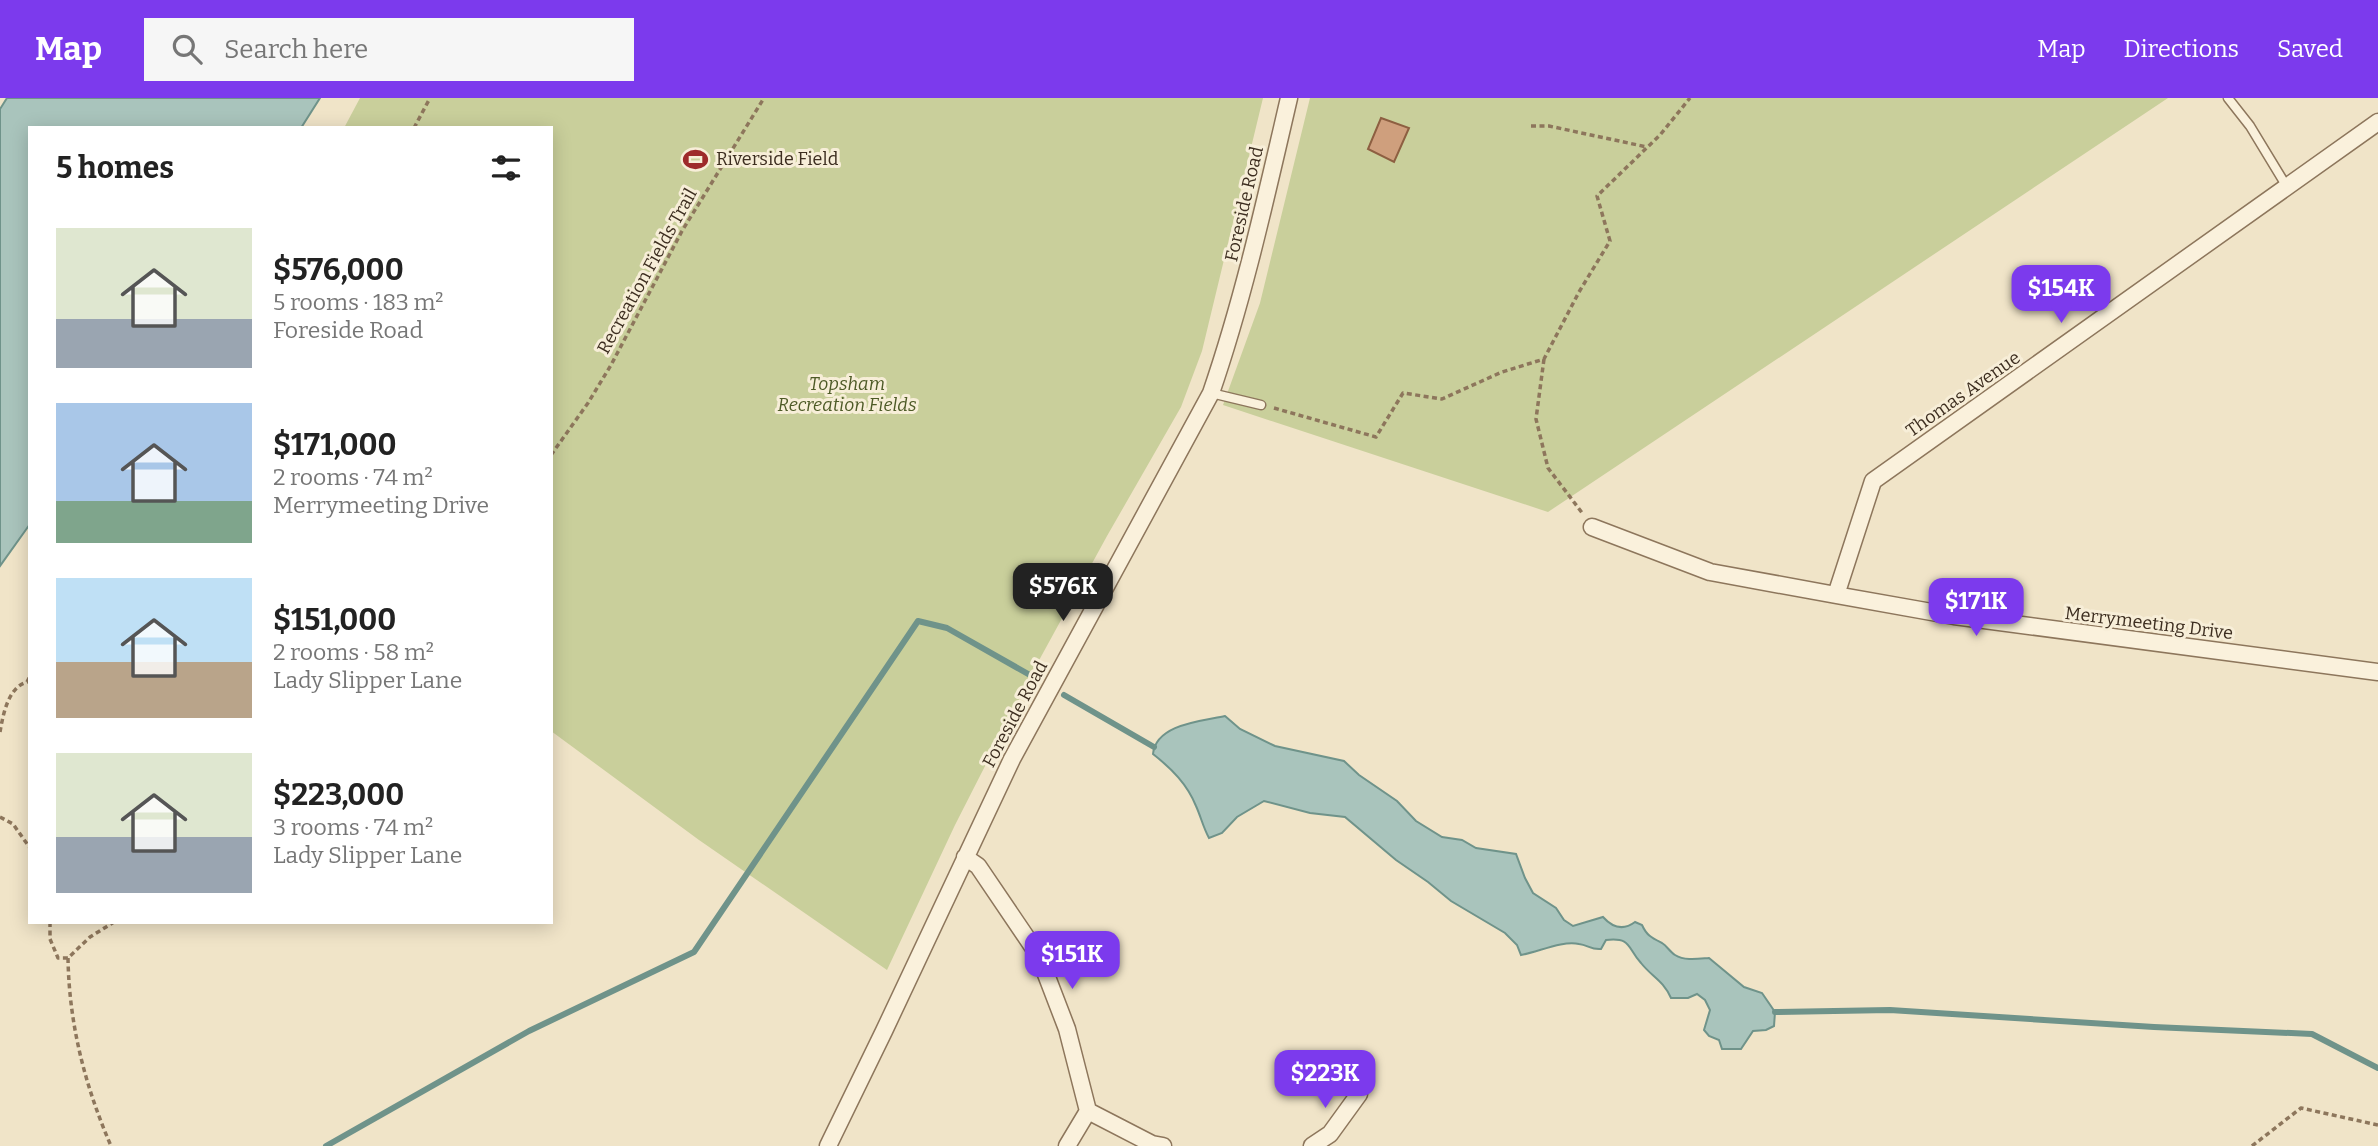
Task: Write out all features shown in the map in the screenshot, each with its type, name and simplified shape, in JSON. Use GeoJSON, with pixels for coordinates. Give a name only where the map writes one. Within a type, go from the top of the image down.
{"type":"FeatureCollection","features":[{"type":"Feature","properties":{"kind":"street","name":"Foreside Road"},"geometry":{"type":"LineString","coordinates":[[828,1146],[1012,760],[1211,393],[1249,270],[1289,98]]}},
{"type":"Feature","properties":{"kind":"street","name":"Thomas Avenue"},"geometry":{"type":"LineString","coordinates":[[1836,596],[1873,481],[2378,122]]}},
{"type":"Feature","properties":{"kind":"street","name":"Merrymeeting Drive"},"geometry":{"type":"LineString","coordinates":[[1592,527],[1710,572],[1836,596],[1954,616],[2378,672]]}},
{"type":"Feature","properties":{"kind":"street"},"geometry":{"type":"LineString","coordinates":[[965,857],[978,866],[1039,956],[1067,1029],[1088,1111],[1067,1146]]}},
{"type":"Feature","properties":{"kind":"street"},"geometry":{"type":"LineString","coordinates":[[1312,1146],[1331,1134],[1359,1094]]}},
{"type":"Feature","properties":{"kind":"street"},"geometry":{"type":"LineString","coordinates":[[1088,1111],[1152,1144],[1163,1146]]}},
{"type":"Feature","properties":{"kind":"lane"},"geometry":{"type":"LineString","coordinates":[[2228,98],[2263,146],[2287,187]]}},
{"type":"Feature","properties":{"kind":"lane"},"geometry":{"type":"LineString","coordinates":[[1211,393],[1261,405]]}},
{"type":"Feature","properties":{"kind":"path"},"geometry":{"type":"LineString","coordinates":[[415,126],[430,98]]}},
{"type":"Feature","properties":{"kind":"path","name":"Recreation Fields Trail"},"geometry":{"type":"LineString","coordinates":[[553,452],[605,375],[682,231],[764,98]]}},
{"type":"Feature","properties":{"kind":"path"},"geometry":{"type":"LineString","coordinates":[[1592,527],[1548,468],[1536,419],[1544,359],[1579,292],[1610,241],[1597,195],[1660,135],[1690,98]]}},
{"type":"Feature","properties":{"kind":"path"},"geometry":{"type":"LineString","coordinates":[[1531,126],[1549,126],[1647,147]]}},
{"type":"Feature","properties":{"kind":"path"},"geometry":{"type":"LineString","coordinates":[[1261,405],[1376,437],[1404,393],[1442,400],[1502,373],[1544,359]]}},
{"type":"Feature","properties":{"kind":"path"},"geometry":{"type":"LineString","coordinates":[[0,732],[12,692],[18,684],[28,680]]}},
{"type":"Feature","properties":{"kind":"path"},"geometry":{"type":"LineString","coordinates":[[0,817],[13,824],[28,845]]}},
{"type":"Feature","properties":{"kind":"path"},"geometry":{"type":"LineString","coordinates":[[50,924],[50,939],[58,958],[68,958],[90,937],[111,924]]}},
{"type":"Feature","properties":{"kind":"path"},"geometry":{"type":"LineString","coordinates":[[68,958],[80,1056],[98,1118],[111,1146]]}},
{"type":"Feature","properties":{"kind":"path"},"geometry":{"type":"LineString","coordinates":[[2252,1146],[2301,1108],[2378,1125]]}},
{"type":"Feature","properties":{"kind":"green space","name":"Topsham Recreation Fields"},"geometry":{"type":"Polygon","coordinates":[[[360,98],[1263,98],[1202,351],[1181,407],[1037,664],[955,825],[887,970],[699,840],[553,732],[553,126],[345,126],[360,98]]]}},
{"type":"Feature","properties":{"kind":"green space"},"geometry":{"type":"Polygon","coordinates":[[[1310,98],[2168,98],[1548,512],[1223,405],[1260,303],[1310,98]]]}},
{"type":"Feature","properties":{"kind":"water"},"geometry":{"type":"Polygon","coordinates":[[[7,98],[320,98],[302,126],[28,126],[28,527],[0,566],[0,109],[7,98]]]}},
{"type":"Feature","properties":{"kind":"water"},"geometry":{"type":"Polygon","coordinates":[[[1225,716],[1240,729],[1275,746],[1344,761],[1359,775],[1397,801],[1416,821],[1442,837],[1462,840],[1476,848],[1516,854],[1533,893],[1556,908],[1564,920],[1573,926],[1603,917],[1618,927],[1635,922],[1679,957],[1709,958],[1744,987],[1762,993],[1775,1012],[1774,1026],[1753,1031],[1741,1049],[1722,1049],[1719,1040],[1709,1036],[1704,1030],[1710,1010],[1705,1000],[1697,994],[1688,998],[1671,998],[1628,945],[1620,940],[1606,940],[1601,949],[1573,943],[1521,955],[1517,945],[1505,933],[1451,901],[1345,817],[1310,813],[1264,801],[1237,817],[1222,833],[1209,838],[1188,791],[1173,771],[1153,754],[1162,736],[1171,730],[1193,722],[1225,716]]]}},
{"type":"Feature","properties":{"kind":"building"},"geometry":{"type":"Polygon","coordinates":[[[1381,118],[1409,128],[1394,162],[1368,149],[1381,118]]]}},
{"type":"Feature","properties":{"kind":"waterway"},"geometry":{"type":"LineString","coordinates":[[326,1146],[529,1031],[694,952],[918,621],[947,628],[1037,679]]}},
{"type":"Feature","properties":{"kind":"waterway"},"geometry":{"type":"LineString","coordinates":[[1064,695],[1154,747]]}},
{"type":"Feature","properties":{"kind":"waterway"},"geometry":{"type":"LineString","coordinates":[[1775,1012],[1890,1010],[2312,1034],[2378,1068]]}},
{"type":"Feature","properties":{"kind":"place","name":"Riverside Field"},"geometry":{"type":"Point","coordinates":[696,159]}}]}
